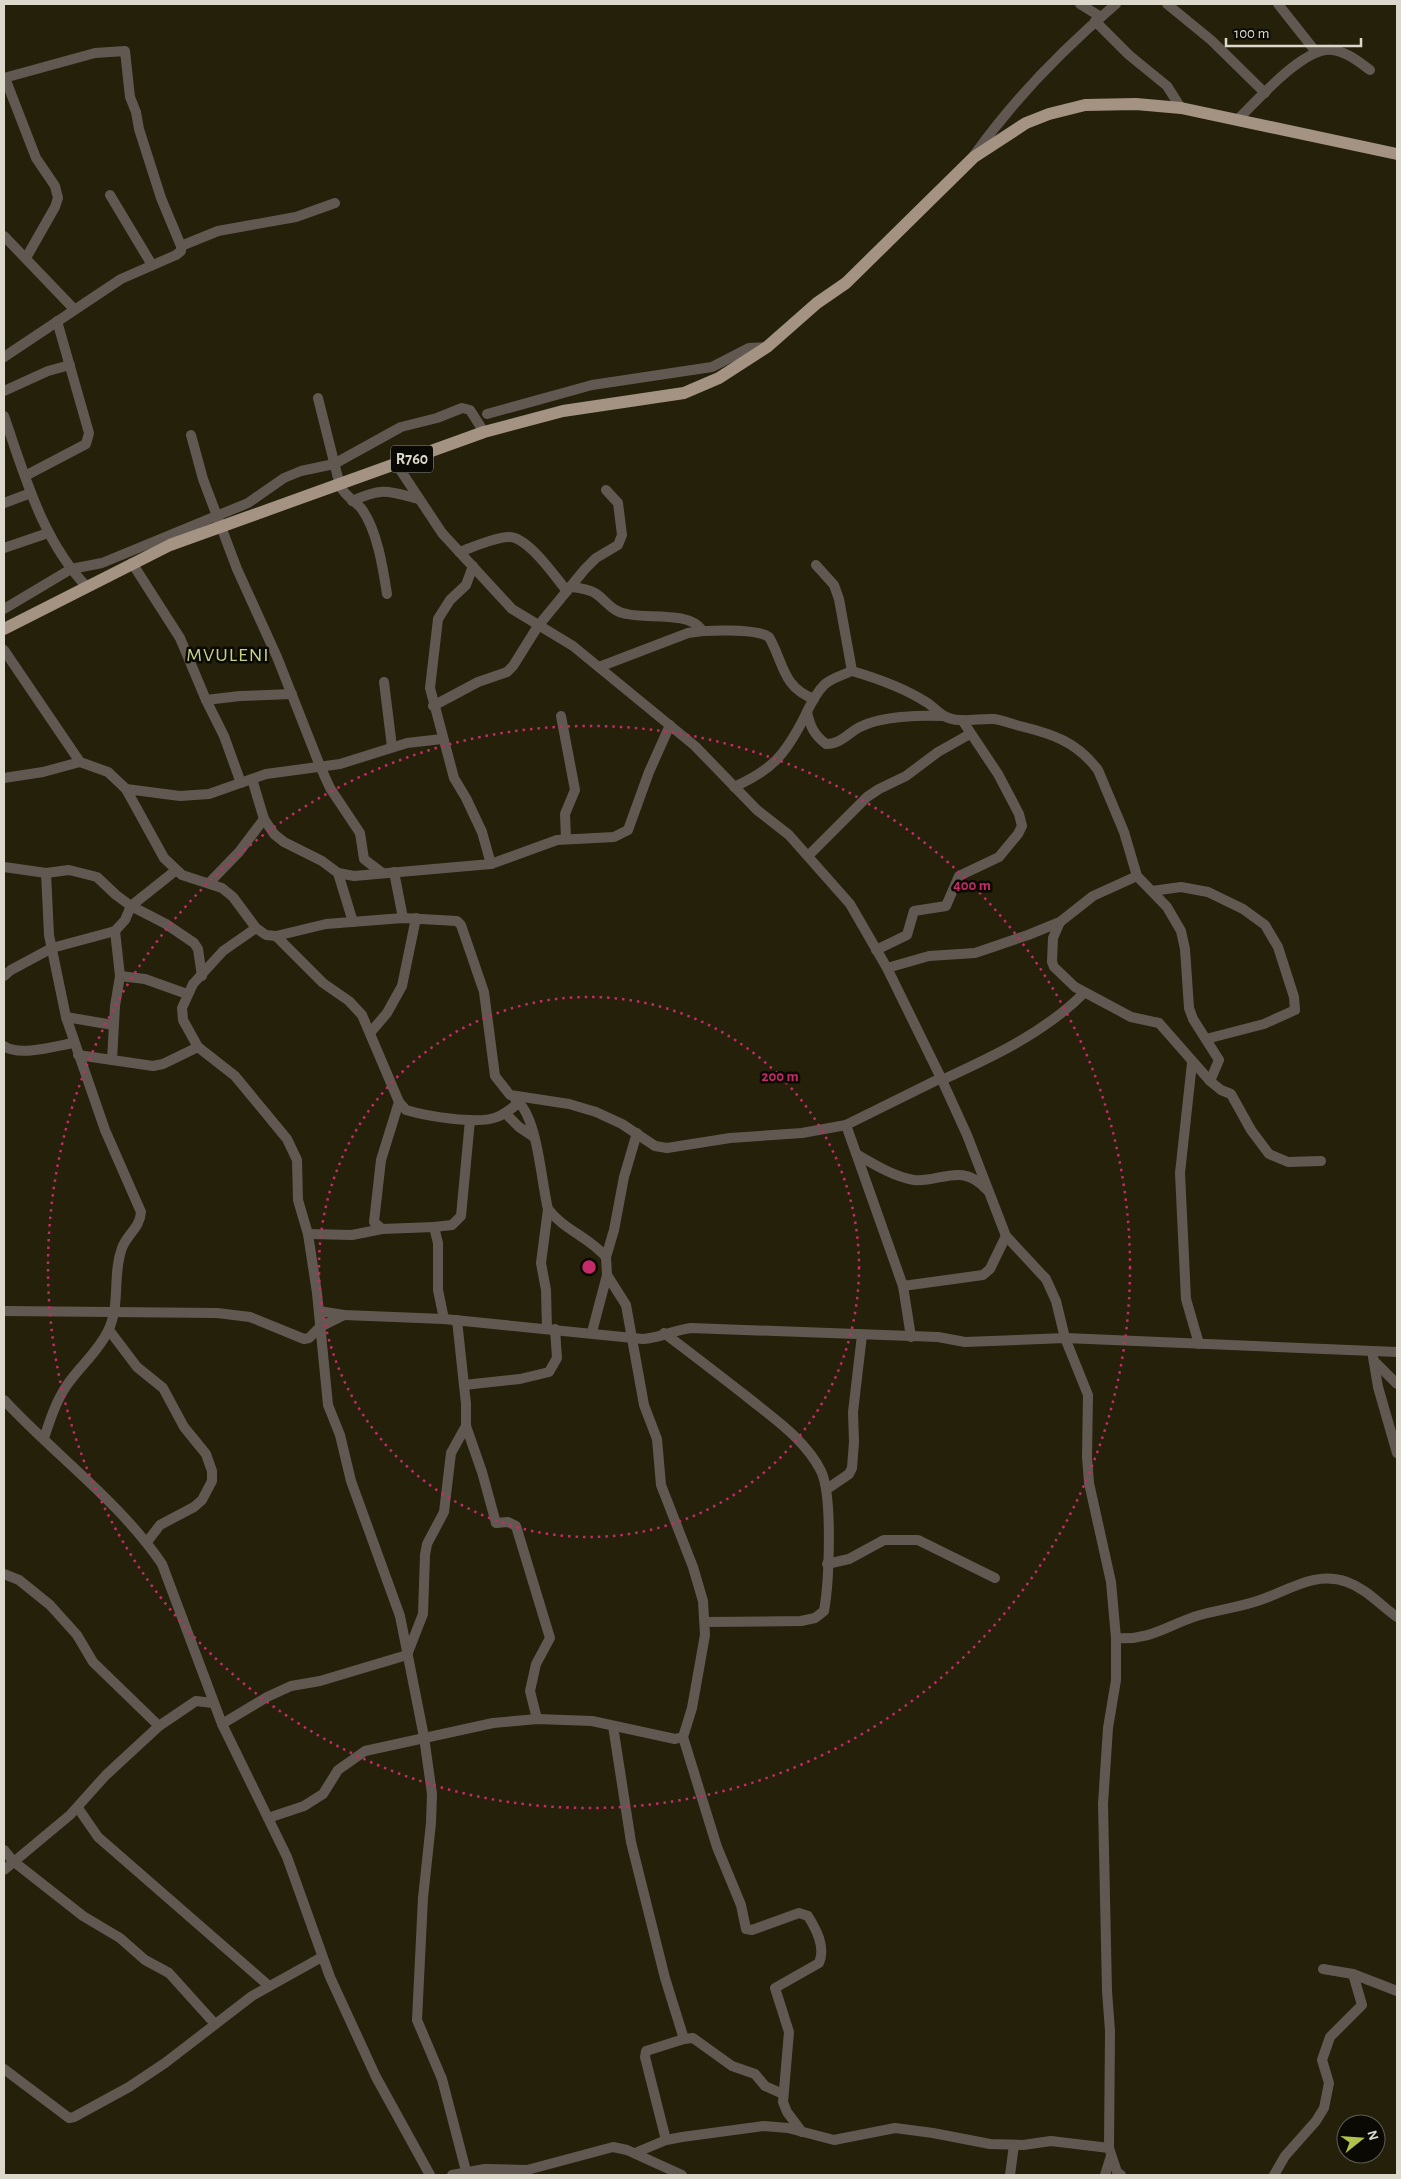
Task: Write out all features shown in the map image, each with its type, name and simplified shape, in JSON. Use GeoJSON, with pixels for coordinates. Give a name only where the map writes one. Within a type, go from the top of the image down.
{"type":"FeatureCollection","features":[{"type":"Feature","properties":{"kind":"main road"},"geometry":{"type":"LineString","coordinates":[[974,156],[1026,123],[1049,114],[1085,105],[1136,104],[1181,108],[1397,154]]}},
{"type":"Feature","properties":{"kind":"main road","name":"R760"},"geometry":{"type":"LineString","coordinates":[[4,629],[132,563],[171,539],[219,521],[340,486],[397,465],[482,427],[563,411],[684,393],[719,378],[767,347],[817,303],[846,283],[974,156]]}},
{"type":"Feature","properties":{"kind":"street"},"geometry":{"type":"LineString","coordinates":[[1080,4],[1098,19],[1129,55],[1167,86],[1181,108]]}},
{"type":"Feature","properties":{"kind":"street"},"geometry":{"type":"LineString","coordinates":[[974,156],[992,130],[1020,96],[1098,19],[1116,4]]}},
{"type":"Feature","properties":{"kind":"street"},"geometry":{"type":"LineString","coordinates":[[1167,4],[1212,40],[1265,93]]}},
{"type":"Feature","properties":{"kind":"street"},"geometry":{"type":"LineString","coordinates":[[1278,4],[1316,52]]}},
{"type":"Feature","properties":{"kind":"street"},"geometry":{"type":"LineString","coordinates":[[1238,119],[1288,71],[1316,52],[1335,50],[1347,54],[1370,70]]}},
{"type":"Feature","properties":{"kind":"street"},"geometry":{"type":"LineString","coordinates":[[4,357],[121,279],[176,256],[181,251],[181,246],[160,198],[136,112],[130,98],[125,51],[95,53],[4,78],[36,158],[54,186],[58,198],[55,207],[26,258]]}},
{"type":"Feature","properties":{"kind":"street"},"geometry":{"type":"LineString","coordinates":[[110,194],[152,265]]}},
{"type":"Feature","properties":{"kind":"street"},"geometry":{"type":"LineString","coordinates":[[181,246],[218,232],[296,217],[335,203]]}},
{"type":"Feature","properties":{"kind":"street"},"geometry":{"type":"LineString","coordinates":[[4,236],[74,309]]}},
{"type":"Feature","properties":{"kind":"street"},"geometry":{"type":"LineString","coordinates":[[25,476],[86,444],[89,433],[57,321]]}},
{"type":"Feature","properties":{"kind":"street"},"geometry":{"type":"LineString","coordinates":[[219,521],[284,478],[302,471],[334,464],[401,427],[437,418],[462,408],[487,414],[592,385],[712,367],[749,348],[767,347]]}},
{"type":"Feature","properties":{"kind":"street"},"geometry":{"type":"LineString","coordinates":[[4,390],[48,371],[70,365]]}},
{"type":"Feature","properties":{"kind":"street"},"geometry":{"type":"LineString","coordinates":[[318,398],[340,486],[344,494],[360,507],[369,522],[381,562],[386,594]]}},
{"type":"Feature","properties":{"kind":"street"},"geometry":{"type":"LineString","coordinates":[[470,410],[482,427]]}},
{"type":"Feature","properties":{"kind":"street"},"geometry":{"type":"LineString","coordinates":[[482,427],[487,414]]}},
{"type":"Feature","properties":{"kind":"street"},"geometry":{"type":"LineString","coordinates":[[4,416],[31,493],[48,533],[71,569],[87,587]]}},
{"type":"Feature","properties":{"kind":"street"},"geometry":{"type":"LineString","coordinates":[[191,435],[237,570],[292,694],[320,766],[330,788],[360,833],[364,858],[381,872]]}},
{"type":"Feature","properties":{"kind":"street"},"geometry":{"type":"LineString","coordinates":[[397,465],[442,533],[512,609],[538,626],[557,635],[695,746],[757,810],[789,835],[850,904],[887,968],[942,1079],[1006,1236],[1046,1279],[1056,1301],[1065,1338],[1088,1395],[1087,1457],[1089,1483],[1111,1582],[1116,1638],[1116,1680],[1108,1728],[1103,1804],[1110,2032],[1110,2152],[1104,2175]]}},
{"type":"Feature","properties":{"kind":"street"},"geometry":{"type":"LineString","coordinates":[[352,501],[382,490],[419,499]]}},
{"type":"Feature","properties":{"kind":"street"},"geometry":{"type":"LineString","coordinates":[[433,706],[478,682],[507,672],[513,666],[538,626],[596,558],[613,548],[621,540],[618,503],[606,490]]}},
{"type":"Feature","properties":{"kind":"street"},"geometry":{"type":"LineString","coordinates":[[4,503],[31,493]]}},
{"type":"Feature","properties":{"kind":"street"},"geometry":{"type":"LineString","coordinates":[[4,548],[48,533]]}},
{"type":"Feature","properties":{"kind":"street"},"geometry":{"type":"LineString","coordinates":[[459,552],[504,538],[516,538],[544,562],[570,589],[596,594],[608,606],[625,614],[659,616],[692,622],[697,624],[702,630]]}},
{"type":"Feature","properties":{"kind":"street"},"geometry":{"type":"LineString","coordinates":[[4,609],[71,569],[102,563],[171,539]]}},
{"type":"Feature","properties":{"kind":"street"},"geometry":{"type":"LineString","coordinates":[[132,563],[180,638],[206,700],[224,736],[241,783]]}},
{"type":"Feature","properties":{"kind":"street"},"geometry":{"type":"LineString","coordinates":[[816,565],[834,585],[839,599],[852,670]]}},
{"type":"Feature","properties":{"kind":"street"},"geometry":{"type":"LineString","coordinates":[[473,566],[466,585],[450,600],[438,619],[430,677],[433,706],[454,778],[482,832],[490,864]]}},
{"type":"Feature","properties":{"kind":"street"},"geometry":{"type":"LineString","coordinates":[[599,668],[688,633],[702,630],[763,633],[773,644],[790,683],[802,695],[814,699]]}},
{"type":"Feature","properties":{"kind":"street"},"geometry":{"type":"LineString","coordinates":[[4,650],[80,762]]}},
{"type":"Feature","properties":{"kind":"street"},"geometry":{"type":"LineString","coordinates":[[734,787],[758,777],[771,767],[794,737],[814,699],[824,685],[852,670],[876,678],[926,701],[944,716]]}},
{"type":"Feature","properties":{"kind":"street"},"geometry":{"type":"LineString","coordinates":[[384,682],[392,747]]}},
{"type":"Feature","properties":{"kind":"street"},"geometry":{"type":"LineString","coordinates":[[206,700],[240,696],[292,694]]}},
{"type":"Feature","properties":{"kind":"street"},"geometry":{"type":"LineString","coordinates":[[807,712],[810,726],[816,736],[826,744],[840,742],[860,727],[879,720],[930,715],[962,720],[995,719],[1046,732],[1066,740],[1080,749],[1092,762],[1101,778],[1124,832],[1137,876],[1176,918],[1185,949],[1189,1008],[1219,1060],[1210,1081]]}},
{"type":"Feature","properties":{"kind":"street"},"geometry":{"type":"LineString","coordinates":[[562,716],[575,790],[565,814],[566,840]]}},
{"type":"Feature","properties":{"kind":"street"},"geometry":{"type":"LineString","coordinates":[[876,950],[907,935],[914,911],[946,906],[959,876],[999,857],[1018,834],[1022,826],[1019,814],[998,774],[962,720]]}},
{"type":"Feature","properties":{"kind":"street"},"geometry":{"type":"LineString","coordinates":[[252,779],[264,819],[284,842],[322,861],[338,873],[354,876],[381,872],[490,864],[516,857],[541,844],[566,840],[614,837],[628,830],[649,772],[670,725]]}},
{"type":"Feature","properties":{"kind":"street"},"geometry":{"type":"LineString","coordinates":[[808,856],[867,797],[906,776],[938,752],[970,734]]}},
{"type":"Feature","properties":{"kind":"street"},"geometry":{"type":"LineString","coordinates":[[126,789],[180,796],[209,794],[279,771],[340,764],[392,747],[442,739]]}},
{"type":"Feature","properties":{"kind":"street"},"geometry":{"type":"LineString","coordinates":[[4,778],[43,772],[80,762],[108,772],[126,789],[164,858],[175,871],[222,888],[233,897],[256,928],[266,935],[276,936],[313,926],[403,918],[450,919],[461,925],[484,992],[495,1076],[510,1095],[520,1102],[534,1137],[548,1209],[541,1263],[557,1358],[549,1372],[520,1379],[464,1385]]}},
{"type":"Feature","properties":{"kind":"street"},"geometry":{"type":"LineString","coordinates":[[209,883],[239,852],[264,819]]}},
{"type":"Feature","properties":{"kind":"street"},"geometry":{"type":"LineString","coordinates":[[4,867],[46,873],[68,870],[97,877],[131,906],[166,924],[194,943],[198,949],[202,976]]}},
{"type":"Feature","properties":{"kind":"street"},"geometry":{"type":"LineString","coordinates":[[4,976],[11,970],[52,948],[115,931],[125,920],[131,906],[175,871]]}},
{"type":"Feature","properties":{"kind":"street"},"geometry":{"type":"LineString","coordinates":[[394,872],[403,918]]}},
{"type":"Feature","properties":{"kind":"street"},"geometry":{"type":"LineString","coordinates":[[44,1438],[58,1402],[68,1384],[93,1356],[109,1330],[115,1312],[118,1262],[122,1247],[140,1221],[141,1212],[105,1130],[66,1017],[49,935],[46,873]]}},
{"type":"Feature","properties":{"kind":"street"},"geometry":{"type":"LineString","coordinates":[[338,873],[346,894],[353,922]]}},
{"type":"Feature","properties":{"kind":"street"},"geometry":{"type":"LineString","coordinates":[[346,894],[354,876]]}},
{"type":"Feature","properties":{"kind":"street"},"geometry":{"type":"LineString","coordinates":[[887,968],[929,956],[975,953],[1060,922],[1093,896],[1137,876]]}},
{"type":"Feature","properties":{"kind":"street"},"geometry":{"type":"LineString","coordinates":[[1152,891],[1193,888],[1217,896],[1243,909],[1265,924],[1278,947],[1294,997],[1295,1010],[1270,1022],[1206,1039]]}},
{"type":"Feature","properties":{"kind":"street"},"geometry":{"type":"LineString","coordinates":[[370,1033],[387,1012],[402,986],[416,918]]}},
{"type":"Feature","properties":{"kind":"street"},"geometry":{"type":"LineString","coordinates":[[1060,922],[1054,938],[1052,962],[1054,967],[1084,993],[1132,1017],[1159,1023],[1192,1063],[1210,1081],[1221,1090],[1232,1094],[1251,1130],[1269,1154],[1288,1162],[1321,1161]]}},
{"type":"Feature","properties":{"kind":"street"},"geometry":{"type":"LineString","coordinates":[[256,928],[223,952],[187,994],[182,1008],[183,1020],[198,1047],[235,1076],[288,1139],[297,1160],[298,1200],[308,1234],[319,1310],[328,1405],[340,1435],[354,1489],[400,1616],[424,1738],[432,1794],[432,1823],[422,1898],[417,2020],[442,2079],[466,2171]]}},
{"type":"Feature","properties":{"kind":"street"},"geometry":{"type":"LineString","coordinates":[[112,1060],[113,1025],[120,976],[115,931]]}},
{"type":"Feature","properties":{"kind":"street"},"geometry":{"type":"LineString","coordinates":[[276,936],[324,983],[349,1001],[362,1016],[399,1102],[406,1110],[470,1120],[497,1118],[520,1102]]}},
{"type":"Feature","properties":{"kind":"street"},"geometry":{"type":"LineString","coordinates":[[120,976],[146,979],[187,994]]}},
{"type":"Feature","properties":{"kind":"street"},"geometry":{"type":"LineString","coordinates":[[510,1095],[569,1104],[587,1109],[637,1133],[655,1146],[667,1148],[730,1138],[802,1133],[846,1125],[1016,1044],[1046,1024],[1084,993]]}},
{"type":"Feature","properties":{"kind":"street"},"geometry":{"type":"LineString","coordinates":[[66,1017],[113,1025]]}},
{"type":"Feature","properties":{"kind":"street"},"geometry":{"type":"LineString","coordinates":[[4,1046],[12,1051],[74,1043]]}},
{"type":"Feature","properties":{"kind":"street"},"geometry":{"type":"LineString","coordinates":[[78,1055],[153,1066],[163,1064],[198,1047]]}},
{"type":"Feature","properties":{"kind":"street"},"geometry":{"type":"LineString","coordinates":[[1192,1063],[1180,1173],[1186,1299],[1199,1344]]}},
{"type":"Feature","properties":{"kind":"street"},"geometry":{"type":"LineString","coordinates":[[376,1227],[381,1160],[399,1102]]}},
{"type":"Feature","properties":{"kind":"street"},"geometry":{"type":"LineString","coordinates":[[505,1113],[519,1127],[534,1137]]}},
{"type":"Feature","properties":{"kind":"street"},"geometry":{"type":"LineString","coordinates":[[308,1234],[352,1235],[376,1227],[434,1228],[452,1225],[461,1216],[470,1120]]}},
{"type":"Feature","properties":{"kind":"street"},"geometry":{"type":"LineString","coordinates":[[846,1125],[903,1286],[912,1337]]}},
{"type":"Feature","properties":{"kind":"street"},"geometry":{"type":"LineString","coordinates":[[592,1332],[607,1274],[606,1257],[614,1230],[624,1177],[637,1133]]}},
{"type":"Feature","properties":{"kind":"street"},"geometry":{"type":"LineString","coordinates":[[858,1155],[879,1167],[915,1180],[946,1175],[972,1178],[989,1192]]}},
{"type":"Feature","properties":{"kind":"street"},"geometry":{"type":"LineString","coordinates":[[548,1209],[556,1220],[590,1242],[606,1257]]}},
{"type":"Feature","properties":{"kind":"street"},"geometry":{"type":"LineString","coordinates":[[434,1228],[438,1243],[438,1290],[444,1319]]}},
{"type":"Feature","properties":{"kind":"street"},"geometry":{"type":"LineString","coordinates":[[903,1286],[983,1275],[990,1269],[1006,1236]]}},
{"type":"Feature","properties":{"kind":"street"},"geometry":{"type":"LineString","coordinates":[[607,1274],[626,1305],[644,1405],[657,1439],[661,1485],[693,1568],[703,1600],[705,1622],[692,1708],[683,1737],[717,1847],[741,1905],[746,1929],[752,1930],[799,1913],[804,1914],[808,1916],[816,1929],[822,1949],[821,1958],[814,1966],[775,1988],[789,2032],[783,2094],[784,2107],[802,2132]]}},
{"type":"Feature","properties":{"kind":"street"},"geometry":{"type":"LineString","coordinates":[[319,1310],[344,1316],[444,1319],[651,1339],[664,1333],[691,1328],[862,1336],[938,1337],[965,1342],[1065,1338],[1199,1344],[1373,1356],[1397,1352]]}},
{"type":"Feature","properties":{"kind":"street"},"geometry":{"type":"LineString","coordinates":[[4,1311],[236,1314],[304,1339],[309,1338],[320,1327],[344,1316]]}},
{"type":"Feature","properties":{"kind":"street"},"geometry":{"type":"LineString","coordinates":[[457,1320],[466,1426],[482,1472],[496,1523],[508,1522],[516,1526],[533,1588],[550,1634],[550,1642],[536,1664],[530,1691],[537,1719]]}},
{"type":"Feature","properties":{"kind":"street"},"geometry":{"type":"LineString","coordinates":[[109,1330],[137,1367],[163,1388],[184,1427],[206,1454],[212,1471],[212,1480],[202,1500],[160,1525],[147,1542]]}},
{"type":"Feature","properties":{"kind":"street"},"geometry":{"type":"LineString","coordinates":[[664,1333],[722,1376],[808,1449],[821,1472],[827,1489],[828,1587],[824,1612],[815,1618],[801,1621],[705,1622]]}},
{"type":"Feature","properties":{"kind":"street"},"geometry":{"type":"LineString","coordinates":[[827,1489],[849,1474],[852,1468],[854,1442],[853,1412],[862,1336]]}},
{"type":"Feature","properties":{"kind":"street"},"geometry":{"type":"LineString","coordinates":[[1373,1356],[1397,1384]]}},
{"type":"Feature","properties":{"kind":"street"},"geometry":{"type":"LineString","coordinates":[[1373,1356],[1378,1388],[1397,1453]]}},
{"type":"Feature","properties":{"kind":"street"},"geometry":{"type":"LineString","coordinates":[[4,1400],[124,1517],[147,1542],[162,1564],[175,1593],[213,1703],[287,1858],[322,1957],[376,2077],[430,2175]]}},
{"type":"Feature","properties":{"kind":"street"},"geometry":{"type":"LineString","coordinates":[[407,1655],[423,1614],[427,1544],[444,1512],[451,1453],[466,1426]]}},
{"type":"Feature","properties":{"kind":"street"},"geometry":{"type":"LineString","coordinates":[[827,1564],[849,1559],[884,1540],[918,1540],[995,1578]]}},
{"type":"Feature","properties":{"kind":"street"},"geometry":{"type":"LineString","coordinates":[[4,1574],[19,1580],[50,1604],[72,1630],[93,1662],[159,1726]]}},
{"type":"Feature","properties":{"kind":"street"},"geometry":{"type":"LineString","coordinates":[[1116,1638],[1143,1638],[1201,1614],[1242,1606],[1302,1582],[1313,1580],[1337,1579],[1347,1582],[1369,1593],[1396,1613]]}},
{"type":"Feature","properties":{"kind":"street"},"geometry":{"type":"LineString","coordinates":[[222,1724],[267,1697],[291,1686],[328,1679],[407,1655]]}},
{"type":"Feature","properties":{"kind":"street"},"geometry":{"type":"LineString","coordinates":[[4,1870],[78,1808],[106,1774],[159,1726],[188,1704],[196,1701],[213,1703]]}},
{"type":"Feature","properties":{"kind":"street"},"geometry":{"type":"LineString","coordinates":[[268,1818],[304,1806],[323,1794],[338,1770],[365,1751],[493,1723],[537,1719],[592,1721],[675,1739],[683,1737]]}},
{"type":"Feature","properties":{"kind":"street"},"geometry":{"type":"LineString","coordinates":[[612,1726],[631,1842],[665,1978],[684,2039]]}},
{"type":"Feature","properties":{"kind":"street"},"geometry":{"type":"LineString","coordinates":[[78,1808],[98,1837],[269,1986]]}},
{"type":"Feature","properties":{"kind":"street"},"geometry":{"type":"LineString","coordinates":[[4,1850],[13,1861],[83,1916],[120,1938],[145,1960],[169,1973],[214,2024]]}},
{"type":"Feature","properties":{"kind":"street"},"geometry":{"type":"LineString","coordinates":[[4,2069],[69,2118],[74,2118],[165,2063],[214,2024],[269,1986],[322,1957]]}},
{"type":"Feature","properties":{"kind":"street"},"geometry":{"type":"LineString","coordinates":[[1323,1969],[1353,1974],[1397,1991]]}},
{"type":"Feature","properties":{"kind":"street"},"geometry":{"type":"LineString","coordinates":[[1274,2175],[1285,2156],[1316,2121],[1324,2108],[1329,2083],[1322,2064],[1326,2045],[1333,2032],[1362,2005],[1353,1974]]}},
{"type":"Feature","properties":{"kind":"street"},"geometry":{"type":"LineString","coordinates":[[666,2140],[645,2053],[684,2039],[693,2038],[732,2066],[755,2074],[765,2086],[783,2094]]}},
{"type":"Feature","properties":{"kind":"street"},"geometry":{"type":"LineString","coordinates":[[635,2153],[666,2140],[764,2126],[777,2126],[834,2140],[900,2129],[933,2132],[990,2144],[1014,2145],[1051,2141],[1110,2152]]}},
{"type":"Feature","properties":{"kind":"street"},"geometry":{"type":"LineString","coordinates":[[1010,2175],[1014,2145]]}},
{"type":"Feature","properties":{"kind":"street"},"geometry":{"type":"LineString","coordinates":[[452,2175],[466,2171],[526,2170],[605,2148],[620,2148],[635,2153],[682,2175]]}},
{"type":"Feature","properties":{"kind":"street"},"geometry":{"type":"LineString","coordinates":[[1110,2152],[1117,2172],[1121,2175]]}},
{"type":"Feature","properties":{"kind":"district","name":"MVULENI"},"geometry":{"type":"Point","coordinates":[228,655]}}]}
